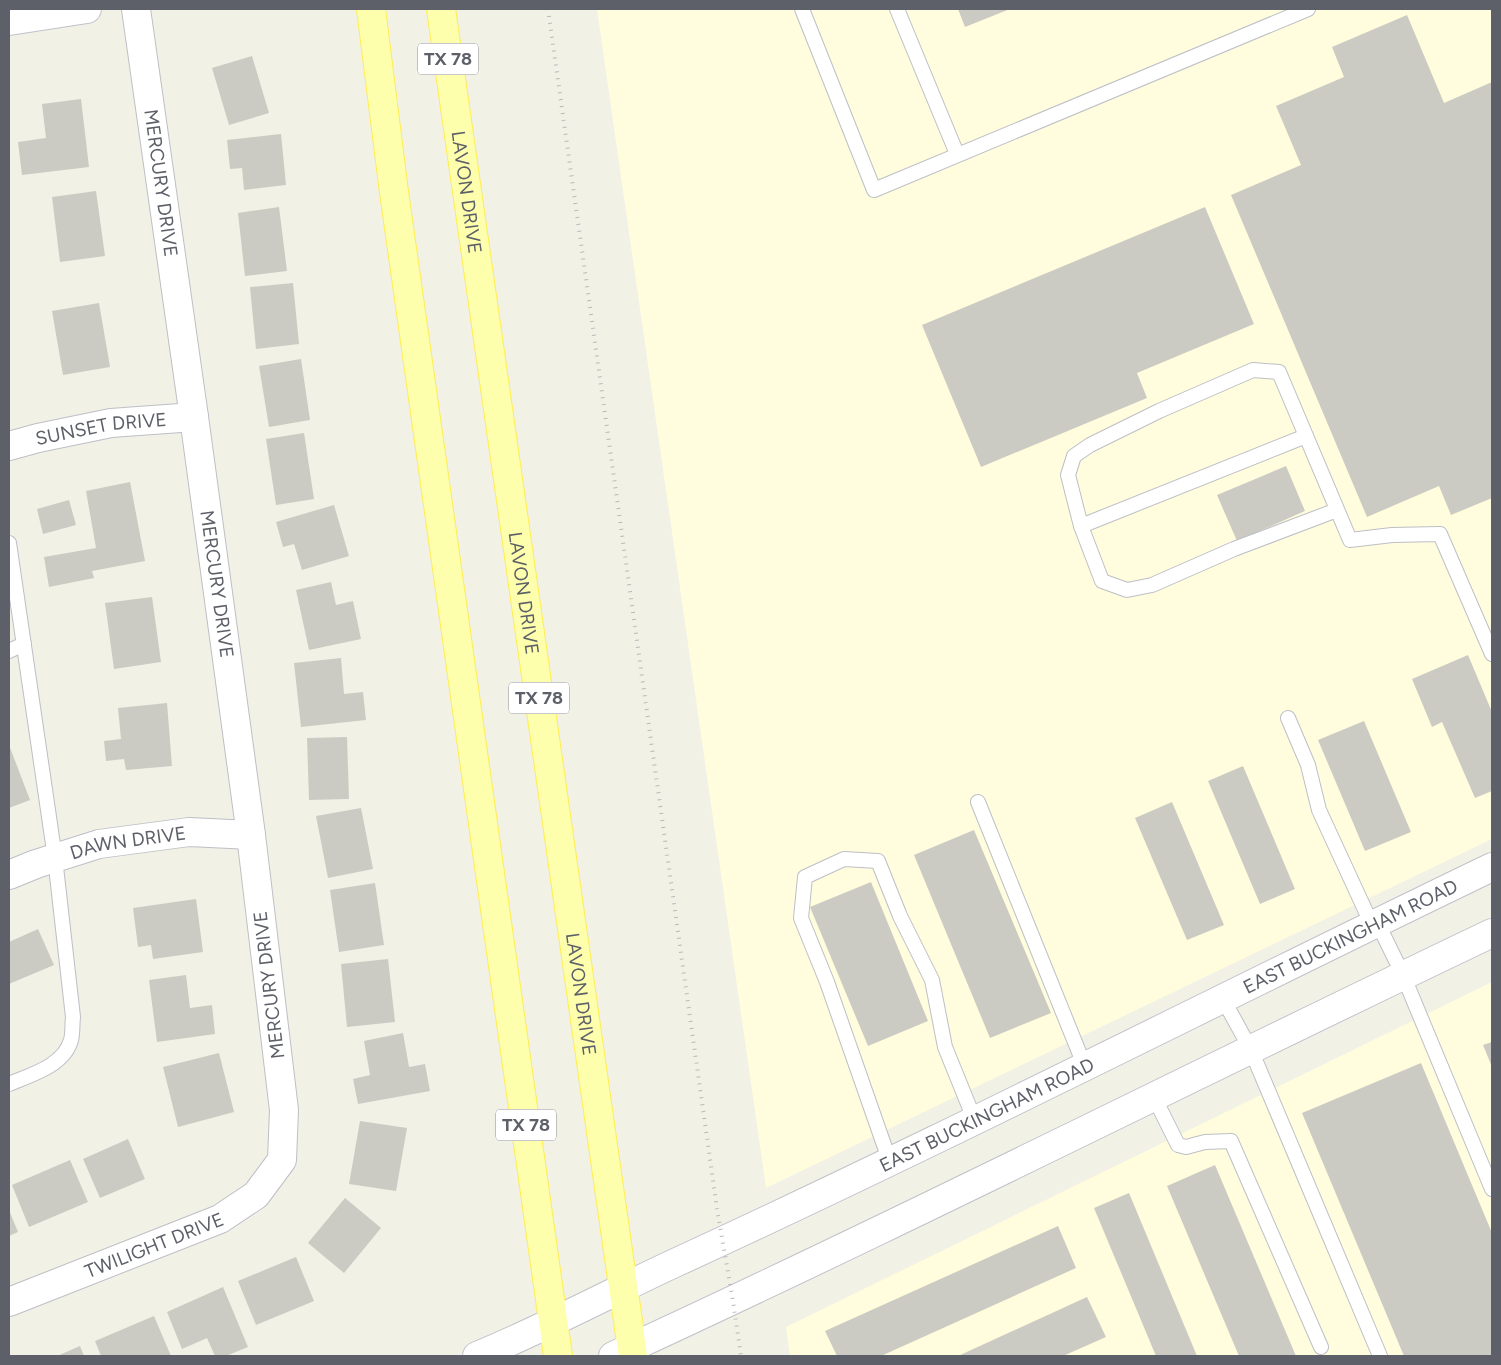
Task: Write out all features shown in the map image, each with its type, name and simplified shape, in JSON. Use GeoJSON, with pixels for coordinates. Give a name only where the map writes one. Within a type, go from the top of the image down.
{"type":"FeatureCollection","features":[{"type":"Feature","properties":{"kind":"main road"},"geometry":{"type":"LineString","coordinates":[[9,21],[87,9]]}},
{"type":"Feature","properties":{"kind":"main road","name":"MERCURY DRIVE"},"geometry":{"type":"LineString","coordinates":[[136,9],[251,835],[284,1110],[282,1160]]}},
{"type":"Feature","properties":{"kind":"main road","name":"TX 78"},"geometry":{"type":"LineString","coordinates":[[371,9],[394,192],[558,1356]]}},
{"type":"Feature","properties":{"kind":"main road","name":"LAVON DRIVE"},"geometry":{"type":"LineString","coordinates":[[441,9],[623,1287],[626,1353]]}},
{"type":"Feature","properties":{"kind":"main road","name":"SUNSET DRIVE"},"geometry":{"type":"LineString","coordinates":[[9,446],[111,423],[194,417]]}},
{"type":"Feature","properties":{"kind":"main road","name":"DAWN DRIVE"},"geometry":{"type":"LineString","coordinates":[[9,875],[99,844],[189,832],[251,835]]}},
{"type":"Feature","properties":{"kind":"main road","name":"EAST BUCKINGHAM ROAD"},"geometry":{"type":"LineString","coordinates":[[477,1356],[554,1322],[623,1287],[890,1162],[1492,867]]}},
{"type":"Feature","properties":{"kind":"main road"},"geometry":{"type":"LineString","coordinates":[[626,1353],[1492,933]]}},
{"type":"Feature","properties":{"kind":"main road","name":"TWILIGHT DRIVE"},"geometry":{"type":"LineString","coordinates":[[9,1302],[220,1220],[256,1195],[282,1160]]}},
{"type":"Feature","properties":{"kind":"lane"},"geometry":{"type":"LineString","coordinates":[[802,9],[874,190],[1308,9]]}},
{"type":"Feature","properties":{"kind":"lane"},"geometry":{"type":"LineString","coordinates":[[897,9],[957,154]]}},
{"type":"Feature","properties":{"kind":"lane"},"geometry":{"type":"LineString","coordinates":[[1337,510],[1234,549],[1152,585],[1127,590],[1102,581],[1081,526],[1068,475],[1074,456],[1090,445],[1159,410],[1252,370],[1279,372],[1350,540],[1392,535],[1440,534],[1492,654]]}},
{"type":"Feature","properties":{"kind":"lane"},"geometry":{"type":"LineString","coordinates":[[1081,526],[1306,436]]}},
{"type":"Feature","properties":{"kind":"lane"},"geometry":{"type":"LineString","coordinates":[[9,543],[55,858],[73,1016],[71,1041],[60,1058],[43,1070],[9,1084]]}},
{"type":"Feature","properties":{"kind":"lane"},"geometry":{"type":"LineString","coordinates":[[9,650],[24,644]]}},
{"type":"Feature","properties":{"kind":"lane"},"geometry":{"type":"LineString","coordinates":[[1288,718],[1308,765],[1319,810],[1375,924],[1403,975],[1492,1189]]}},
{"type":"Feature","properties":{"kind":"lane"},"geometry":{"type":"LineString","coordinates":[[978,802],[1085,1067]]}},
{"type":"Feature","properties":{"kind":"lane"},"geometry":{"type":"LineString","coordinates":[[890,1162],[827,982],[801,918],[805,877],[844,859],[878,861],[900,916],[932,980],[945,1047],[975,1121]]}},
{"type":"Feature","properties":{"kind":"lane"},"geometry":{"type":"LineString","coordinates":[[1223,1000],[1251,1050],[1380,1356]]}},
{"type":"Feature","properties":{"kind":"lane"},"geometry":{"type":"LineString","coordinates":[[1154,1097],[1178,1144],[1186,1147],[1205,1142],[1231,1141],[1321,1347]]}},
{"type":"Feature","properties":{"kind":"shaded area"},"geometry":{"type":"Polygon","coordinates":[[[597,9],[1492,9],[1492,839],[766,1188],[597,9]]]}},
{"type":"Feature","properties":{"kind":"shaded area"},"geometry":{"type":"Polygon","coordinates":[[[1492,982],[1492,1356],[790,1356],[786,1327],[1492,982]]]}},
{"type":"Feature","properties":{"kind":"building"},"geometry":{"type":"Polygon","coordinates":[[[958,9],[1010,9],[965,27],[958,9]]]}},
{"type":"Feature","properties":{"kind":"building"},"geometry":{"type":"Polygon","coordinates":[[[1407,15],[1444,103],[1492,82],[1492,498],[1451,515],[1439,486],[1367,517],[1231,195],[1301,165],[1276,106],[1344,77],[1332,47],[1407,15]]]}},
{"type":"Feature","properties":{"kind":"building"},"geometry":{"type":"Polygon","coordinates":[[[252,56],[269,113],[229,125],[212,68],[252,56]]]}},
{"type":"Feature","properties":{"kind":"building"},"geometry":{"type":"Polygon","coordinates":[[[81,99],[89,167],[22,175],[18,142],[46,138],[42,104],[81,99]]]}},
{"type":"Feature","properties":{"kind":"building"},"geometry":{"type":"Polygon","coordinates":[[[281,134],[286,185],[244,190],[242,168],[230,169],[227,140],[281,134]]]}},
{"type":"Feature","properties":{"kind":"building"},"geometry":{"type":"Polygon","coordinates":[[[96,191],[105,256],[60,262],[52,197],[96,191]]]}},
{"type":"Feature","properties":{"kind":"building"},"geometry":{"type":"Polygon","coordinates":[[[279,207],[287,271],[245,276],[238,213],[279,207]]]}},
{"type":"Feature","properties":{"kind":"building"},"geometry":{"type":"Polygon","coordinates":[[[1205,207],[1254,324],[1137,373],[1147,398],[981,467],[922,325],[1205,207]]]}},
{"type":"Feature","properties":{"kind":"building"},"geometry":{"type":"Polygon","coordinates":[[[293,283],[299,344],[256,349],[250,287],[293,283]]]}},
{"type":"Feature","properties":{"kind":"building"},"geometry":{"type":"Polygon","coordinates":[[[99,303],[110,367],[63,375],[52,311],[99,303]]]}},
{"type":"Feature","properties":{"kind":"building"},"geometry":{"type":"Polygon","coordinates":[[[301,359],[310,420],[269,427],[259,366],[301,359]]]}},
{"type":"Feature","properties":{"kind":"building"},"geometry":{"type":"Polygon","coordinates":[[[304,433],[314,499],[276,505],[266,439],[304,433]]]}},
{"type":"Feature","properties":{"kind":"building"},"geometry":{"type":"Polygon","coordinates":[[[1286,466],[1305,511],[1237,541],[1217,495],[1286,466]]]}},
{"type":"Feature","properties":{"kind":"building"},"geometry":{"type":"Polygon","coordinates":[[[130,482],[145,561],[92,571],[94,578],[49,587],[44,557],[96,548],[86,491],[130,482]]]}},
{"type":"Feature","properties":{"kind":"building"},"geometry":{"type":"Polygon","coordinates":[[[69,500],[76,525],[43,534],[37,509],[69,500]]]}},
{"type":"Feature","properties":{"kind":"building"},"geometry":{"type":"Polygon","coordinates":[[[334,505],[349,556],[302,570],[294,544],[283,547],[276,522],[334,505]]]}},
{"type":"Feature","properties":{"kind":"building"},"geometry":{"type":"Polygon","coordinates":[[[331,582],[336,605],[353,601],[361,639],[309,650],[296,590],[331,582]]]}},
{"type":"Feature","properties":{"kind":"building"},"geometry":{"type":"Polygon","coordinates":[[[152,597],[161,662],[114,669],[105,603],[152,597]]]}},
{"type":"Feature","properties":{"kind":"building"},"geometry":{"type":"Polygon","coordinates":[[[1468,655],[1492,712],[1492,791],[1475,798],[1442,722],[1432,727],[1412,679],[1468,655]]]}},
{"type":"Feature","properties":{"kind":"building"},"geometry":{"type":"Polygon","coordinates":[[[341,658],[344,694],[363,692],[366,720],[301,727],[294,663],[341,658]]]}},
{"type":"Feature","properties":{"kind":"building"},"geometry":{"type":"Polygon","coordinates":[[[167,703],[172,766],[126,770],[124,759],[106,761],[104,741],[121,739],[118,708],[167,703]]]}},
{"type":"Feature","properties":{"kind":"building"},"geometry":{"type":"Polygon","coordinates":[[[1364,721],[1411,832],[1365,851],[1318,740],[1364,721]]]}},
{"type":"Feature","properties":{"kind":"building"},"geometry":{"type":"Polygon","coordinates":[[[347,737],[349,799],[309,800],[307,738],[347,737]]]}},
{"type":"Feature","properties":{"kind":"building"},"geometry":{"type":"Polygon","coordinates":[[[9,745],[30,800],[9,808],[9,745]]]}},
{"type":"Feature","properties":{"kind":"building"},"geometry":{"type":"Polygon","coordinates":[[[1243,766],[1295,889],[1260,904],[1208,781],[1243,766]]]}},
{"type":"Feature","properties":{"kind":"building"},"geometry":{"type":"Polygon","coordinates":[[[1172,802],[1224,925],[1187,940],[1135,818],[1172,802]]]}},
{"type":"Feature","properties":{"kind":"building"},"geometry":{"type":"Polygon","coordinates":[[[361,808],[373,869],[328,878],[316,816],[361,808]]]}},
{"type":"Feature","properties":{"kind":"building"},"geometry":{"type":"Polygon","coordinates":[[[974,830],[1051,1013],[990,1038],[914,855],[974,830]]]}},
{"type":"Feature","properties":{"kind":"building"},"geometry":{"type":"Polygon","coordinates":[[[871,882],[928,1021],[868,1046],[810,907],[871,882]]]}},
{"type":"Feature","properties":{"kind":"building"},"geometry":{"type":"Polygon","coordinates":[[[375,883],[384,945],[339,952],[330,890],[375,883]]]}},
{"type":"Feature","properties":{"kind":"building"},"geometry":{"type":"Polygon","coordinates":[[[196,899],[203,952],[153,959],[151,945],[138,947],[133,908],[196,899]]]}},
{"type":"Feature","properties":{"kind":"building"},"geometry":{"type":"Polygon","coordinates":[[[38,929],[54,965],[9,984],[9,942],[38,929]]]}},
{"type":"Feature","properties":{"kind":"building"},"geometry":{"type":"Polygon","coordinates":[[[388,959],[395,1022],[347,1027],[341,964],[388,959]]]}},
{"type":"Feature","properties":{"kind":"building"},"geometry":{"type":"Polygon","coordinates":[[[186,975],[190,1008],[212,1005],[215,1034],[157,1042],[149,980],[186,975]]]}},
{"type":"Feature","properties":{"kind":"building"},"geometry":{"type":"Polygon","coordinates":[[[403,1033],[409,1067],[425,1064],[430,1091],[358,1104],[353,1079],[370,1075],[364,1041],[403,1033]]]}},
{"type":"Feature","properties":{"kind":"building"},"geometry":{"type":"Polygon","coordinates":[[[1492,1042],[1492,1067],[1483,1045],[1492,1042]]]}},
{"type":"Feature","properties":{"kind":"building"},"geometry":{"type":"Polygon","coordinates":[[[219,1053],[234,1112],[178,1127],[163,1067],[219,1053]]]}},
{"type":"Feature","properties":{"kind":"building"},"geometry":{"type":"Polygon","coordinates":[[[1421,1063],[1492,1233],[1492,1356],[1404,1356],[1302,1113],[1421,1063]]]}},
{"type":"Feature","properties":{"kind":"building"},"geometry":{"type":"Polygon","coordinates":[[[360,1121],[407,1128],[396,1191],[349,1184],[360,1121]]]}},
{"type":"Feature","properties":{"kind":"building"},"geometry":{"type":"Polygon","coordinates":[[[128,1139],[145,1179],[100,1198],[83,1159],[128,1139]]]}},
{"type":"Feature","properties":{"kind":"building"},"geometry":{"type":"Polygon","coordinates":[[[70,1160],[88,1202],[29,1227],[12,1185],[70,1160]]]}},
{"type":"Feature","properties":{"kind":"building"},"geometry":{"type":"Polygon","coordinates":[[[1215,1165],[1296,1356],[1239,1356],[1167,1186],[1215,1165]]]}},
{"type":"Feature","properties":{"kind":"building"},"geometry":{"type":"Polygon","coordinates":[[[1129,1193],[1197,1356],[1156,1356],[1094,1208],[1129,1193]]]}},
{"type":"Feature","properties":{"kind":"building"},"geometry":{"type":"Polygon","coordinates":[[[345,1198],[381,1228],[344,1273],[308,1243],[345,1198]]]}},
{"type":"Feature","properties":{"kind":"building"},"geometry":{"type":"Polygon","coordinates":[[[9,1210],[18,1232],[9,1236],[9,1210]]]}},
{"type":"Feature","properties":{"kind":"building"},"geometry":{"type":"Polygon","coordinates":[[[1058,1226],[1076,1268],[881,1356],[837,1356],[825,1331],[1058,1226]]]}},
{"type":"Feature","properties":{"kind":"building"},"geometry":{"type":"Polygon","coordinates":[[[296,1257],[314,1301],[256,1325],[238,1281],[296,1257]]]}},
{"type":"Feature","properties":{"kind":"building"},"geometry":{"type":"Polygon","coordinates":[[[223,1287],[248,1347],[226,1356],[215,1356],[207,1338],[182,1349],[167,1312],[223,1287]]]}},
{"type":"Feature","properties":{"kind":"building"},"geometry":{"type":"Polygon","coordinates":[[[1087,1297],[1106,1337],[1063,1356],[958,1356],[1087,1297]]]}},
{"type":"Feature","properties":{"kind":"building"},"geometry":{"type":"Polygon","coordinates":[[[154,1316],[171,1356],[101,1356],[95,1341],[154,1316]]]}},
{"type":"Feature","properties":{"kind":"building"},"geometry":{"type":"Polygon","coordinates":[[[80,1346],[84,1356],[57,1356],[80,1346]]]}},
{"type":"Feature","properties":{"kind":"railway"},"geometry":{"type":"LineString","coordinates":[[548,9],[717,1209],[741,1356]]}}]}
